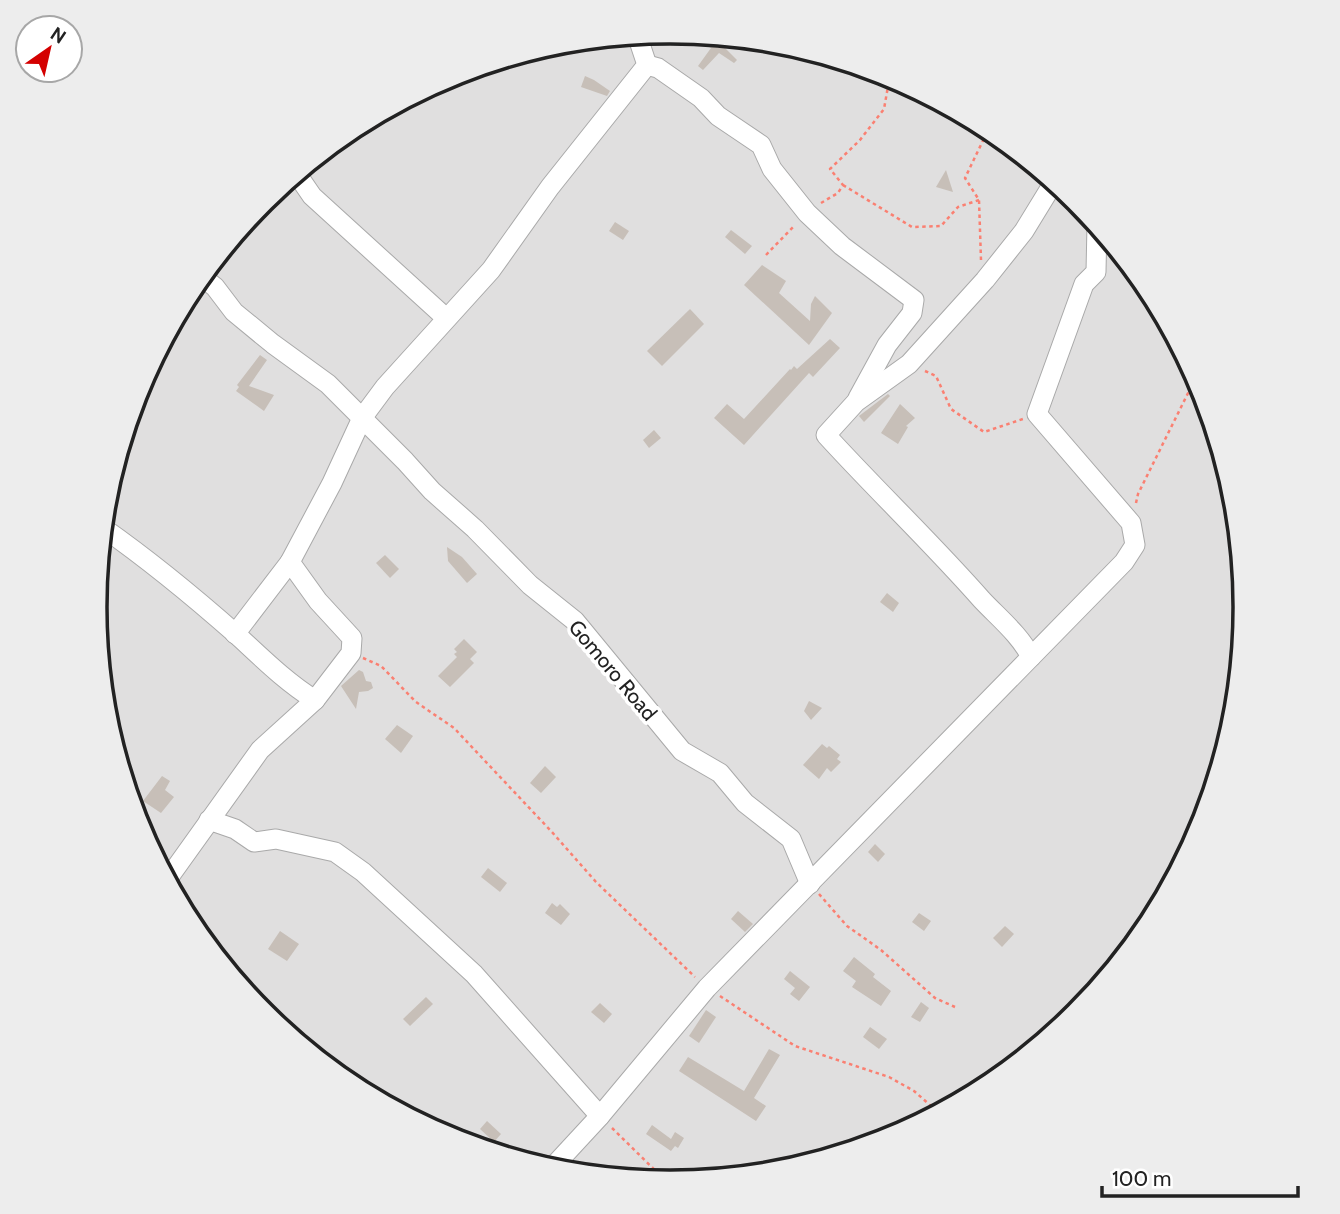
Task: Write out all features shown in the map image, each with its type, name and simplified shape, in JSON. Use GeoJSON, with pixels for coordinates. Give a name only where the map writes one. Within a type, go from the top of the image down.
{"type":"FeatureCollection","features":[{"type":"Feature","properties":{"kind":"street"},"geometry":{"type":"LineString","coordinates":[[640,45],[647,65]]}},
{"type":"Feature","properties":{"kind":"street"},"geometry":{"type":"LineString","coordinates":[[647,65],[658,68],[701,98],[718,116],[761,145],[772,169],[807,213],[842,246],[914,300],[912,313],[887,345],[856,402]]}},
{"type":"Feature","properties":{"kind":"street"},"geometry":{"type":"LineString","coordinates":[[235,634],[290,562],[362,418],[385,387],[491,270],[550,187],[647,65]]}},
{"type":"Feature","properties":{"kind":"street"},"geometry":{"type":"LineString","coordinates":[[302,181],[312,195],[446,318]]}},
{"type":"Feature","properties":{"kind":"street"},"geometry":{"type":"LineString","coordinates":[[1031,657],[1018,637],[951,563],[826,435],[856,402],[909,364],[985,280],[1024,231],[1049,191]]}},
{"type":"Feature","properties":{"kind":"street"},"geometry":{"type":"LineString","coordinates":[[560,1159],[600,1116],[707,988],[1124,562],[1135,544],[1131,523],[1037,414],[1084,284],[1096,272],[1097,240]]}},
{"type":"Feature","properties":{"kind":"street","name":"Gomoro Road"},"geometry":{"type":"LineString","coordinates":[[210,283],[234,312],[328,384],[432,491],[475,529],[530,585],[575,621],[682,751],[720,773],[744,803],[791,839],[810,884]]}},
{"type":"Feature","properties":{"kind":"street"},"geometry":{"type":"LineString","coordinates":[[112,534],[235,634],[293,687],[315,700]]}},
{"type":"Feature","properties":{"kind":"street"},"geometry":{"type":"LineString","coordinates":[[173,872],[260,750],[315,700],[351,653],[352,638],[323,606],[290,562]]}},
{"type":"Feature","properties":{"kind":"street"},"geometry":{"type":"LineString","coordinates":[[209,820],[235,829],[254,842],[276,839],[335,852],[363,872],[474,974],[600,1116]]}},
{"type":"Feature","properties":{"kind":"path"},"geometry":{"type":"LineString","coordinates":[[888,88],[884,109],[860,140],[830,169],[843,185],[912,227],[941,226],[958,207],[979,200]]}},
{"type":"Feature","properties":{"kind":"path"},"geometry":{"type":"LineString","coordinates":[[984,139],[965,178],[979,200],[981,261],[985,280]]}},
{"type":"Feature","properties":{"kind":"path"},"geometry":{"type":"LineString","coordinates":[[766,255],[807,213],[838,193],[843,185]]}},
{"type":"Feature","properties":{"kind":"path"},"geometry":{"type":"LineString","coordinates":[[909,364],[936,376],[951,409],[984,432],[1037,414]]}},
{"type":"Feature","properties":{"kind":"path"},"geometry":{"type":"LineString","coordinates":[[1131,523],[1138,494],[1190,390]]}},
{"type":"Feature","properties":{"kind":"path"},"geometry":{"type":"LineString","coordinates":[[351,653],[381,666],[416,702],[454,727],[596,882],[707,988],[795,1046],[889,1077],[914,1091],[931,1106]]}},
{"type":"Feature","properties":{"kind":"path"},"geometry":{"type":"LineString","coordinates":[[810,884],[847,926],[880,950],[934,998],[955,1007]]}},
{"type":"Feature","properties":{"kind":"path"},"geometry":{"type":"LineString","coordinates":[[600,1116],[654,1170]]}},
{"type":"Feature","properties":{"kind":"shaded area"},"geometry":{"type":"Polygon","coordinates":[[[633,45],[707,45],[744,49],[816,63],[851,74],[886,87],[952,119],[1013,160],[1041,184],[1068,209],[1117,264],[1158,325],[1175,358],[1190,391],[1214,461],[1232,570],[1232,644],[1228,681],[1214,753],[1203,788],[1190,823],[1158,889],[1117,950],[1093,978],[1068,1005],[1013,1054],[952,1095],[919,1112],[886,1127],[816,1151],[707,1169],[633,1169],[596,1165],[524,1151],[489,1140],[454,1127],[388,1095],[327,1054],[299,1030],[272,1005],[223,950],[182,889],[165,856],[150,823],[126,753],[108,644],[108,570],[112,533],[126,461],[137,426],[150,391],[182,325],[223,264],[247,236],[272,209],[327,160],[388,119],[421,102],[454,87],[524,63],[633,45]]]}},
{"type":"Feature","properties":{"kind":"building"},"geometry":{"type":"Polygon","coordinates":[[[706,45],[724,47],[737,60],[734,63],[719,53],[703,70],[698,66],[711,48],[706,45]]]}},
{"type":"Feature","properties":{"kind":"building"},"geometry":{"type":"Polygon","coordinates":[[[585,76],[610,91],[607,96],[581,87],[585,76]]]}},
{"type":"Feature","properties":{"kind":"building"},"geometry":{"type":"Polygon","coordinates":[[[946,170],[953,192],[936,187],[946,170]]]}},
{"type":"Feature","properties":{"kind":"building"},"geometry":{"type":"Polygon","coordinates":[[[615,222],[629,231],[623,240],[609,231],[615,222]]]}},
{"type":"Feature","properties":{"kind":"building"},"geometry":{"type":"Polygon","coordinates":[[[731,230],[752,246],[745,254],[725,237],[731,230]]]}},
{"type":"Feature","properties":{"kind":"building"},"geometry":{"type":"Polygon","coordinates":[[[762,265],[786,281],[779,293],[810,321],[811,304],[815,296],[832,313],[809,345],[744,285],[762,265]]]}},
{"type":"Feature","properties":{"kind":"building"},"geometry":{"type":"Polygon","coordinates":[[[690,309],[704,324],[662,366],[647,351],[690,309]]]}},
{"type":"Feature","properties":{"kind":"building"},"geometry":{"type":"Polygon","coordinates":[[[830,339],[840,348],[813,377],[809,373],[744,445],[714,418],[727,404],[744,419],[790,369],[794,366],[797,369],[830,339]]]}},
{"type":"Feature","properties":{"kind":"building"},"geometry":{"type":"Polygon","coordinates":[[[260,355],[267,360],[249,386],[274,395],[264,411],[236,391],[239,387],[237,385],[260,355]]]}},
{"type":"Feature","properties":{"kind":"building"},"geometry":{"type":"Polygon","coordinates":[[[888,394],[890,396],[864,422],[859,416],[888,394]]]}},
{"type":"Feature","properties":{"kind":"building"},"geometry":{"type":"Polygon","coordinates":[[[900,404],[915,418],[906,426],[908,427],[898,444],[881,433],[900,404]]]}},
{"type":"Feature","properties":{"kind":"building"},"geometry":{"type":"Polygon","coordinates":[[[654,430],[661,438],[649,448],[643,440],[654,430]]]}},
{"type":"Feature","properties":{"kind":"building"},"geometry":{"type":"Polygon","coordinates":[[[447,547],[462,557],[477,574],[467,583],[448,561],[447,547]]]}},
{"type":"Feature","properties":{"kind":"building"},"geometry":{"type":"Polygon","coordinates":[[[385,555],[399,569],[390,578],[376,563],[385,555]]]}},
{"type":"Feature","properties":{"kind":"building"},"geometry":{"type":"Polygon","coordinates":[[[887,593],[899,603],[893,612],[880,602],[887,593]]]}},
{"type":"Feature","properties":{"kind":"building"},"geometry":{"type":"Polygon","coordinates":[[[464,639],[477,652],[470,659],[474,663],[450,687],[438,676],[457,657],[454,649],[464,639]]]}},
{"type":"Feature","properties":{"kind":"building"},"geometry":{"type":"Polygon","coordinates":[[[359,670],[363,672],[366,681],[371,682],[373,688],[359,692],[356,709],[341,686],[359,670]]]}},
{"type":"Feature","properties":{"kind":"building"},"geometry":{"type":"Polygon","coordinates":[[[809,701],[822,708],[811,720],[804,711],[809,701]]]}},
{"type":"Feature","properties":{"kind":"building"},"geometry":{"type":"Polygon","coordinates":[[[397,725],[413,736],[401,753],[385,739],[397,725]]]}},
{"type":"Feature","properties":{"kind":"building"},"geometry":{"type":"Polygon","coordinates":[[[822,744],[840,755],[837,759],[841,762],[831,772],[827,768],[819,779],[803,765],[822,744]]]}},
{"type":"Feature","properties":{"kind":"building"},"geometry":{"type":"Polygon","coordinates":[[[545,766],[556,777],[541,793],[530,783],[545,766]]]}},
{"type":"Feature","properties":{"kind":"building"},"geometry":{"type":"Polygon","coordinates":[[[162,776],[170,781],[165,790],[174,797],[161,813],[143,801],[162,776]]]}},
{"type":"Feature","properties":{"kind":"building"},"geometry":{"type":"Polygon","coordinates":[[[875,844],[885,854],[878,862],[868,852],[875,844]]]}},
{"type":"Feature","properties":{"kind":"building"},"geometry":{"type":"Polygon","coordinates":[[[488,868],[507,883],[500,892],[481,877],[488,868]]]}},
{"type":"Feature","properties":{"kind":"building"},"geometry":{"type":"Polygon","coordinates":[[[552,903],[557,907],[560,904],[570,914],[561,925],[545,913],[552,903]]]}},
{"type":"Feature","properties":{"kind":"building"},"geometry":{"type":"Polygon","coordinates":[[[738,911],[753,924],[745,932],[731,919],[738,911]]]}},
{"type":"Feature","properties":{"kind":"building"},"geometry":{"type":"Polygon","coordinates":[[[919,913],[931,921],[924,931],[912,922],[919,913]]]}},
{"type":"Feature","properties":{"kind":"building"},"geometry":{"type":"Polygon","coordinates":[[[1005,926],[1014,934],[1002,947],[993,938],[1005,926]]]}},
{"type":"Feature","properties":{"kind":"building"},"geometry":{"type":"Polygon","coordinates":[[[280,931],[299,944],[287,961],[268,949],[280,931]]]}},
{"type":"Feature","properties":{"kind":"building"},"geometry":{"type":"Polygon","coordinates":[[[854,957],[891,991],[881,1006],[852,987],[856,981],[843,971],[854,957]]]}},
{"type":"Feature","properties":{"kind":"building"},"geometry":{"type":"Polygon","coordinates":[[[790,971],[810,987],[799,1001],[790,994],[795,988],[784,979],[790,971]]]}},
{"type":"Feature","properties":{"kind":"building"},"geometry":{"type":"Polygon","coordinates":[[[426,997],[433,1004],[410,1026],[403,1019],[426,997]]]}},
{"type":"Feature","properties":{"kind":"building"},"geometry":{"type":"Polygon","coordinates":[[[921,1002],[929,1008],[920,1022],[911,1017],[921,1002]]]}},
{"type":"Feature","properties":{"kind":"building"},"geometry":{"type":"Polygon","coordinates":[[[600,1003],[612,1014],[604,1023],[591,1012],[600,1003]]]}},
{"type":"Feature","properties":{"kind":"building"},"geometry":{"type":"Polygon","coordinates":[[[706,1010],[716,1017],[699,1043],[689,1036],[706,1010]]]}},
{"type":"Feature","properties":{"kind":"building"},"geometry":{"type":"Polygon","coordinates":[[[870,1027],[887,1039],[879,1049],[863,1037],[870,1027]]]}},
{"type":"Feature","properties":{"kind":"building"},"geometry":{"type":"Polygon","coordinates":[[[769,1049],[780,1055],[754,1098],[766,1106],[756,1121],[679,1071],[688,1057],[744,1091],[769,1049]]]}},
{"type":"Feature","properties":{"kind":"building"},"geometry":{"type":"Polygon","coordinates":[[[487,1121],[501,1134],[494,1142],[480,1129],[487,1121]]]}},
{"type":"Feature","properties":{"kind":"building"},"geometry":{"type":"Polygon","coordinates":[[[652,1125],[671,1139],[675,1132],[684,1138],[678,1148],[675,1146],[671,1151],[646,1134],[652,1125]]]}}]}
